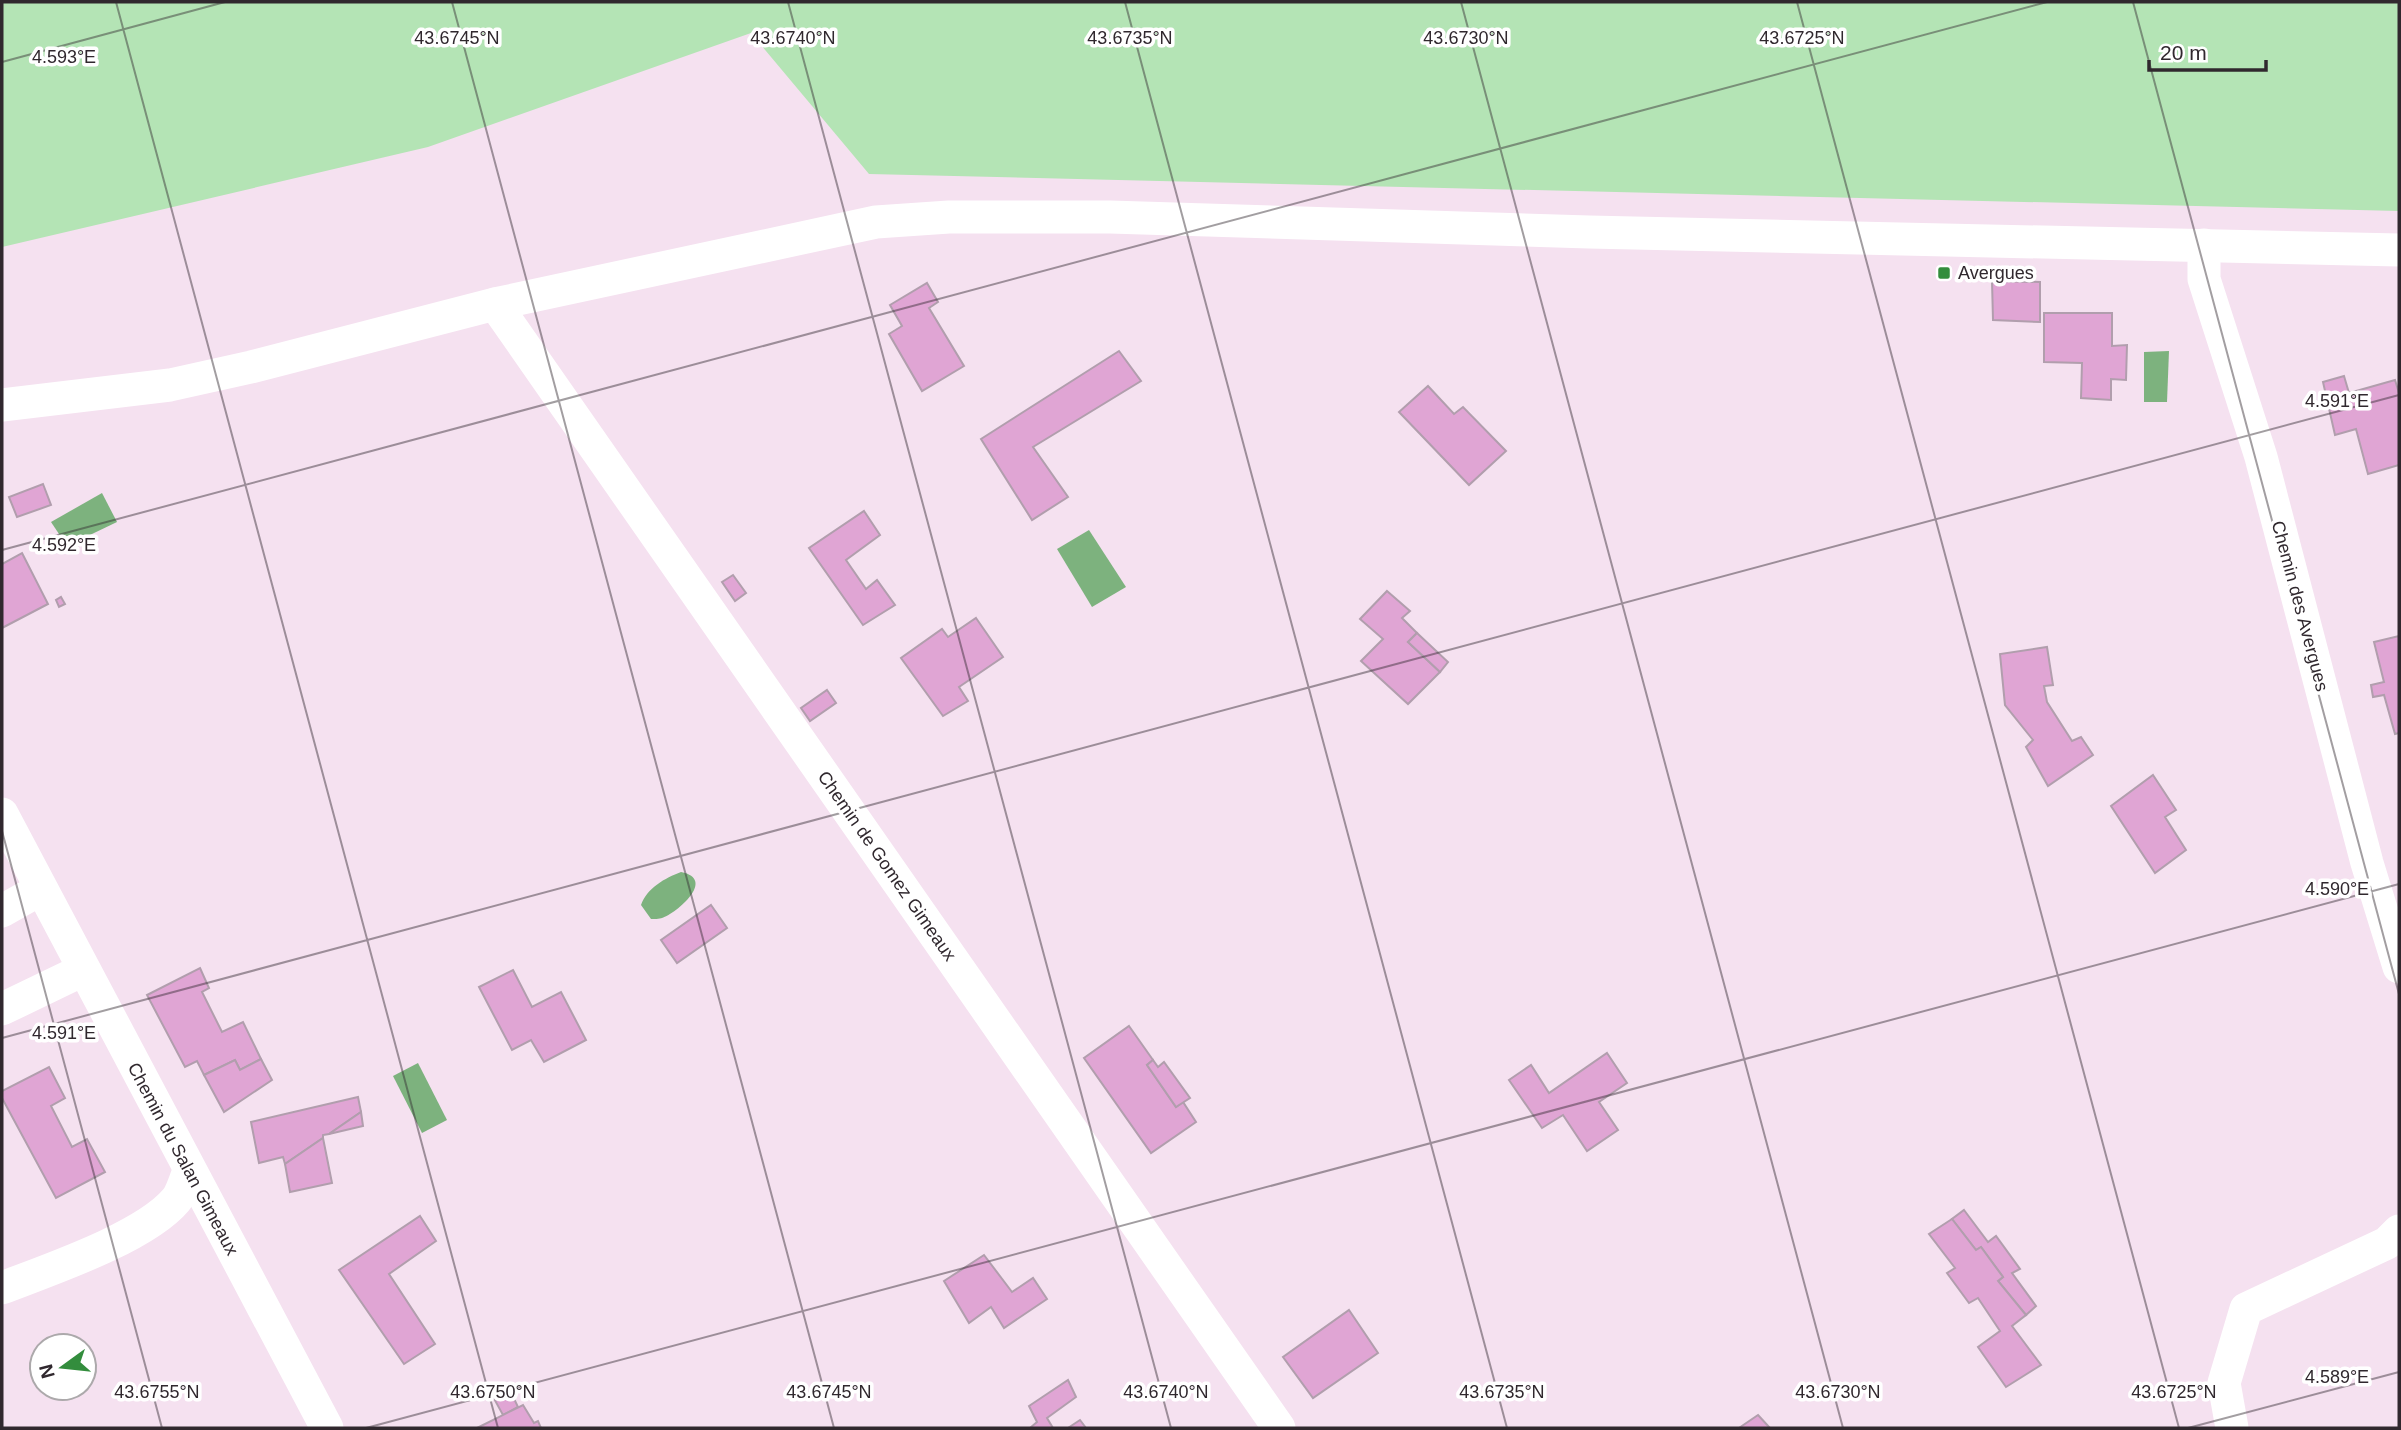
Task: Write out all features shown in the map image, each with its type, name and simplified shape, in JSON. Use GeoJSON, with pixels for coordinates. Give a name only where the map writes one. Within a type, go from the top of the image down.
{"type":"FeatureCollection","features":[{"type":"Feature","properties":{"kind":"street"},"geometry":{"type":"LineString","coordinates":[[2,405],[170,385],[251,367],[495,304],[876,222],[949,217],[1110,217],[1588,232],[2399,250]]}},
{"type":"Feature","properties":{"kind":"street","name":"Chemin des Avergues"},"geometry":{"type":"LineString","coordinates":[[2204,245],[2204,279],[2261,457],[2367,863],[2399,967]]}},
{"type":"Feature","properties":{"kind":"street","name":"Chemin de Gomez Gimeaux"},"geometry":{"type":"LineString","coordinates":[[495,304],[1279,1428]]}},
{"type":"Feature","properties":{"kind":"street","name":"Chemin du Salan Gimeaux"},"geometry":{"type":"LineString","coordinates":[[2,814],[327,1428]]}},
{"type":"Feature","properties":{"kind":"street"},"geometry":{"type":"LineString","coordinates":[[2,911],[41,889]]}},
{"type":"Feature","properties":{"kind":"street"},"geometry":{"type":"LineString","coordinates":[[2,1009],[83,970]]}},
{"type":"Feature","properties":{"kind":"street"},"geometry":{"type":"LineString","coordinates":[[2,1288],[124,1237],[160,1214],[177,1199],[189,1171]]}},
{"type":"Feature","properties":{"kind":"street"},"geometry":{"type":"LineString","coordinates":[[2232,1428],[2224,1383],[2246,1309],[2387,1243],[2399,1230]]}},
{"type":"Feature","properties":{"kind":"shaded area"},"geometry":{"type":"Polygon","coordinates":[[[2,2],[2399,2],[2399,211],[869,174],[751,33],[428,147],[2,247],[2,2]]]}},
{"type":"Feature","properties":{"kind":"shaded area"},"geometry":{"type":"Polygon","coordinates":[[[2169,351],[2167,402],[2144,402],[2144,352],[2169,351]]]}},
{"type":"Feature","properties":{"kind":"shaded area"},"geometry":{"type":"Polygon","coordinates":[[[102,493],[117,522],[67,546],[51,522],[102,493]]]}},
{"type":"Feature","properties":{"kind":"shaded area"},"geometry":{"type":"Polygon","coordinates":[[[1089,530],[1126,587],[1092,607],[1057,549],[1089,530]]]}},
{"type":"Feature","properties":{"kind":"shaded area"},"geometry":{"type":"Polygon","coordinates":[[[681,872],[695,881],[691,896],[669,915],[651,919],[641,905],[644,899],[657,884],[681,872]]]}},
{"type":"Feature","properties":{"kind":"shaded area"},"geometry":{"type":"Polygon","coordinates":[[[418,1063],[447,1120],[422,1133],[393,1076],[418,1063]]]}},
{"type":"Feature","properties":{"kind":"building"},"geometry":{"type":"Polygon","coordinates":[[[1992,281],[2040,282],[2040,322],[1993,320],[1992,281]]]}},
{"type":"Feature","properties":{"kind":"building"},"geometry":{"type":"Polygon","coordinates":[[[927,283],[938,302],[929,308],[964,366],[922,391],[889,334],[902,326],[890,305],[927,283]]]}},
{"type":"Feature","properties":{"kind":"building"},"geometry":{"type":"Polygon","coordinates":[[[2044,313],[2112,313],[2112,346],[2127,345],[2126,380],[2111,379],[2111,400],[2081,398],[2082,363],[2044,362],[2044,313]]]}},
{"type":"Feature","properties":{"kind":"building"},"geometry":{"type":"Polygon","coordinates":[[[1119,351],[1141,381],[1033,447],[1068,497],[1032,520],[981,439],[1119,351]]]}},
{"type":"Feature","properties":{"kind":"building"},"geometry":{"type":"Polygon","coordinates":[[[2344,376],[2349,393],[2395,380],[2399,393],[2399,465],[2368,474],[2356,429],[2335,435],[2323,382],[2344,376]]]}},
{"type":"Feature","properties":{"kind":"building"},"geometry":{"type":"Polygon","coordinates":[[[1428,386],[1454,414],[1463,407],[1506,451],[1469,485],[1399,412],[1428,386]]]}},
{"type":"Feature","properties":{"kind":"building"},"geometry":{"type":"Polygon","coordinates":[[[43,484],[51,505],[17,517],[9,497],[43,484]]]}},
{"type":"Feature","properties":{"kind":"building"},"geometry":{"type":"Polygon","coordinates":[[[864,511],[880,535],[846,560],[866,589],[877,580],[895,605],[863,625],[809,548],[864,511]]]}},
{"type":"Feature","properties":{"kind":"building"},"geometry":{"type":"Polygon","coordinates":[[[22,553],[48,604],[2,628],[2,564],[22,553]]]}},
{"type":"Feature","properties":{"kind":"building"},"geometry":{"type":"Polygon","coordinates":[[[733,575],[746,593],[735,601],[722,582],[733,575]]]}},
{"type":"Feature","properties":{"kind":"building"},"geometry":{"type":"Polygon","coordinates":[[[1387,591],[1410,611],[1402,618],[1417,633],[1408,642],[1440,672],[1408,704],[1361,661],[1383,639],[1360,619],[1387,591]]]}},
{"type":"Feature","properties":{"kind":"building"},"geometry":{"type":"Polygon","coordinates":[[[61,597],[65,604],[59,607],[56,600],[61,597]]]}},
{"type":"Feature","properties":{"kind":"building"},"geometry":{"type":"Polygon","coordinates":[[[976,618],[1003,657],[959,687],[968,701],[943,716],[901,658],[942,629],[948,637],[976,618]]]}},
{"type":"Feature","properties":{"kind":"building"},"geometry":{"type":"Polygon","coordinates":[[[1417,633],[1448,662],[1440,672],[1408,642],[1417,633]]]}},
{"type":"Feature","properties":{"kind":"building"},"geometry":{"type":"Polygon","coordinates":[[[2399,636],[2399,733],[2395,734],[2384,695],[2373,697],[2371,685],[2384,682],[2374,642],[2399,636]]]}},
{"type":"Feature","properties":{"kind":"building"},"geometry":{"type":"Polygon","coordinates":[[[2047,647],[2053,685],[2044,686],[2047,702],[2072,741],[2081,737],[2093,755],[2048,786],[2026,747],[2033,740],[2005,705],[2000,654],[2047,647]]]}},
{"type":"Feature","properties":{"kind":"building"},"geometry":{"type":"Polygon","coordinates":[[[827,690],[836,703],[810,721],[801,708],[827,690]]]}},
{"type":"Feature","properties":{"kind":"building"},"geometry":{"type":"Polygon","coordinates":[[[2153,775],[2176,810],[2165,817],[2186,850],[2155,873],[2111,806],[2153,775]]]}},
{"type":"Feature","properties":{"kind":"building"},"geometry":{"type":"Polygon","coordinates":[[[711,905],[727,928],[677,963],[661,940],[711,905]]]}},
{"type":"Feature","properties":{"kind":"building"},"geometry":{"type":"Polygon","coordinates":[[[200,968],[209,988],[202,992],[222,1032],[243,1022],[261,1059],[240,1070],[235,1060],[204,1075],[197,1061],[185,1067],[147,995],[200,968]]]}},
{"type":"Feature","properties":{"kind":"building"},"geometry":{"type":"Polygon","coordinates":[[[513,970],[532,1007],[561,992],[586,1040],[544,1062],[531,1040],[512,1050],[479,987],[513,970]]]}},
{"type":"Feature","properties":{"kind":"building"},"geometry":{"type":"Polygon","coordinates":[[[1129,1026],[1153,1060],[1147,1065],[1176,1107],[1183,1102],[1196,1122],[1151,1153],[1084,1058],[1129,1026]]]}},
{"type":"Feature","properties":{"kind":"building"},"geometry":{"type":"Polygon","coordinates":[[[1607,1053],[1627,1083],[1599,1102],[1618,1130],[1587,1151],[1563,1115],[1542,1128],[1509,1080],[1531,1065],[1549,1093],[1607,1053]]]}},
{"type":"Feature","properties":{"kind":"building"},"geometry":{"type":"Polygon","coordinates":[[[261,1059],[272,1080],[224,1112],[204,1075],[235,1060],[240,1070],[261,1059]]]}},
{"type":"Feature","properties":{"kind":"building"},"geometry":{"type":"Polygon","coordinates":[[[1153,1060],[1158,1067],[1164,1062],[1190,1098],[1176,1107],[1147,1065],[1153,1060]]]}},
{"type":"Feature","properties":{"kind":"building"},"geometry":{"type":"Polygon","coordinates":[[[49,1067],[65,1098],[51,1106],[72,1147],[87,1139],[105,1172],[56,1198],[2,1098],[2,1091],[49,1067]]]}},
{"type":"Feature","properties":{"kind":"building"},"geometry":{"type":"Polygon","coordinates":[[[358,1097],[361,1112],[329,1134],[323,1135],[323,1138],[285,1164],[283,1157],[259,1163],[251,1122],[358,1097]]]}},
{"type":"Feature","properties":{"kind":"building"},"geometry":{"type":"Polygon","coordinates":[[[361,1112],[363,1126],[329,1134],[361,1112]]]}},
{"type":"Feature","properties":{"kind":"building"},"geometry":{"type":"Polygon","coordinates":[[[323,1138],[332,1183],[290,1192],[285,1164],[323,1138]]]}},
{"type":"Feature","properties":{"kind":"building"},"geometry":{"type":"Polygon","coordinates":[[[1964,1210],[1988,1242],[1996,1236],[2020,1269],[2012,1273],[2036,1306],[2026,1315],[1998,1281],[2003,1277],[1981,1247],[1976,1250],[1952,1219],[1964,1210]]]}},
{"type":"Feature","properties":{"kind":"building"},"geometry":{"type":"Polygon","coordinates":[[[420,1216],[436,1241],[389,1274],[435,1344],[404,1364],[339,1270],[420,1216]]]}},
{"type":"Feature","properties":{"kind":"building"},"geometry":{"type":"Polygon","coordinates":[[[1952,1219],[1976,1250],[1981,1247],[2003,1277],[1998,1281],[2026,1315],[2012,1326],[2041,1365],[2006,1387],[1978,1347],[2000,1331],[1978,1298],[1969,1303],[1947,1273],[1955,1268],[1929,1234],[1952,1219]]]}},
{"type":"Feature","properties":{"kind":"building"},"geometry":{"type":"Polygon","coordinates":[[[984,1255],[1012,1292],[1033,1278],[1047,1299],[1004,1328],[991,1307],[969,1323],[944,1281],[984,1255]]]}},
{"type":"Feature","properties":{"kind":"building"},"geometry":{"type":"Polygon","coordinates":[[[1349,1310],[1378,1353],[1313,1398],[1283,1357],[1349,1310]]]}},
{"type":"Feature","properties":{"kind":"building"},"geometry":{"type":"Polygon","coordinates":[[[1068,1380],[1076,1397],[1047,1418],[1053,1428],[1030,1428],[1037,1422],[1029,1406],[1068,1380]]]}},
{"type":"Feature","properties":{"kind":"building"},"geometry":{"type":"Polygon","coordinates":[[[508,1386],[518,1407],[503,1415],[492,1395],[508,1386]]]}},
{"type":"Feature","properties":{"kind":"building"},"geometry":{"type":"Polygon","coordinates":[[[523,1405],[534,1423],[538,1421],[541,1428],[477,1428],[523,1405]]]}},
{"type":"Feature","properties":{"kind":"building"},"geometry":{"type":"Polygon","coordinates":[[[1758,1415],[1770,1428],[1739,1428],[1758,1415]]]}},
{"type":"Feature","properties":{"kind":"building"},"geometry":{"type":"Polygon","coordinates":[[[1080,1420],[1086,1428],[1068,1428],[1080,1420]]]}},
{"type":"Feature","properties":{"kind":"place","name":"Avergues"},"geometry":{"type":"Point","coordinates":[1944,273]}}]}
